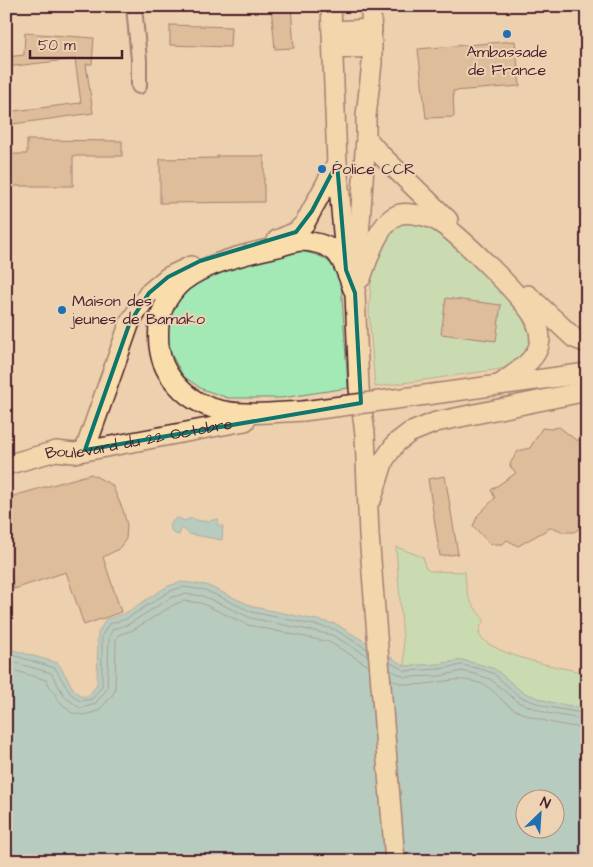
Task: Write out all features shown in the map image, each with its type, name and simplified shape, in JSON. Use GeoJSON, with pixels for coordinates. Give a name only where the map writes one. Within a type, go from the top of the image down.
{"type":"FeatureCollection","features":[{"type":"Feature","properties":{"kind":"main road"},"geometry":{"type":"LineString","coordinates":[[330,6],[337,163],[346,270]]}},
{"type":"Feature","properties":{"kind":"main road"},"geometry":{"type":"LineString","coordinates":[[371,6],[372,63],[366,116],[355,293],[360,388],[365,434],[369,527],[395,861]]}},
{"type":"Feature","properties":{"kind":"main road"},"geometry":{"type":"LineString","coordinates":[[332,40],[372,38]]}},
{"type":"Feature","properties":{"kind":"main road"},"geometry":{"type":"LineString","coordinates":[[366,138],[420,194],[554,320],[574,338],[587,343]]}},
{"type":"Feature","properties":{"kind":"main road"},"geometry":{"type":"LineString","coordinates":[[6,479],[59,462],[80,452],[130,322],[149,293],[168,277],[200,261],[240,248],[279,240],[296,232],[312,211],[337,163]]}},
{"type":"Feature","properties":{"kind":"main road"},"geometry":{"type":"LineString","coordinates":[[355,293],[377,238],[392,219],[401,214],[425,216],[437,221],[454,233],[481,259],[525,305],[536,322],[540,339],[537,354],[501,384]]}},
{"type":"Feature","properties":{"kind":"main road"},"geometry":{"type":"LineString","coordinates":[[355,293],[346,270],[336,252],[320,244],[297,241],[242,255],[200,271],[178,286],[160,310],[158,332],[160,358],[169,376],[184,393],[201,404],[222,412],[246,414],[303,411],[587,373]]}},
{"type":"Feature","properties":{"kind":"main road"},"geometry":{"type":"LineString","coordinates":[[369,527],[372,497],[384,460],[396,443],[409,433],[436,422],[587,391]]}},
{"type":"Feature","properties":{"kind":"main road","name":"Boulevard du 22 Octobre"},"geometry":{"type":"LineString","coordinates":[[6,465],[56,451],[80,452],[185,431],[303,411]]}},
{"type":"Feature","properties":{"kind":"street"},"geometry":{"type":"LineString","coordinates":[[134,6],[139,60],[139,86]]}},
{"type":"Feature","properties":{"kind":"highlighted area"},"geometry":{"type":"Polygon","coordinates":[[[337,163],[346,270],[355,293],[361,403],[85,450],[130,322],[149,293],[168,277],[200,261],[296,232],[312,211],[337,163]]]}},
{"type":"Feature","properties":{"kind":"green space"},"geometry":{"type":"Polygon","coordinates":[[[405,219],[435,228],[494,284],[522,318],[531,338],[529,352],[514,367],[375,387],[369,311],[372,271],[391,228],[405,219]]]}},
{"type":"Feature","properties":{"kind":"green space"},"geometry":{"type":"Polygon","coordinates":[[[298,250],[325,259],[333,267],[341,282],[348,388],[281,398],[228,398],[202,389],[183,376],[168,348],[167,315],[184,289],[244,261],[298,250]]]}},
{"type":"Feature","properties":{"kind":"green space"},"geometry":{"type":"Polygon","coordinates":[[[396,547],[423,557],[425,567],[429,571],[465,572],[469,598],[484,620],[480,627],[479,635],[487,642],[498,649],[529,660],[587,673],[587,709],[549,702],[522,692],[495,669],[462,660],[439,664],[405,666],[396,547]]]}},
{"type":"Feature","properties":{"kind":"water"},"geometry":{"type":"Polygon","coordinates":[[[178,518],[185,521],[190,519],[210,521],[218,519],[218,526],[223,526],[222,540],[189,534],[184,529],[181,529],[179,535],[173,533],[171,524],[178,518]]]}},
{"type":"Feature","properties":{"kind":"water"},"geometry":{"type":"Polygon","coordinates":[[[182,582],[206,585],[254,607],[336,624],[405,666],[439,664],[462,660],[495,669],[522,692],[549,702],[587,709],[587,861],[6,861],[6,648],[58,663],[74,690],[82,697],[89,695],[97,685],[98,633],[106,619],[124,614],[168,586],[182,582]]]}},
{"type":"Feature","properties":{"kind":"building"},"geometry":{"type":"Polygon","coordinates":[[[271,6],[291,6],[294,48],[275,49],[271,6]]]}},
{"type":"Feature","properties":{"kind":"building"},"geometry":{"type":"Polygon","coordinates":[[[170,25],[231,27],[230,47],[170,45],[170,25]]]}},
{"type":"Feature","properties":{"kind":"building"},"geometry":{"type":"Polygon","coordinates":[[[25,33],[94,38],[92,64],[86,64],[93,113],[6,125],[6,112],[81,103],[75,59],[6,67],[6,57],[24,55],[25,33]]]}},
{"type":"Feature","properties":{"kind":"building"},"geometry":{"type":"Polygon","coordinates":[[[515,41],[520,86],[453,91],[454,117],[426,118],[418,49],[515,41]]]}},
{"type":"Feature","properties":{"kind":"building"},"geometry":{"type":"Polygon","coordinates":[[[27,140],[122,141],[122,156],[73,156],[73,186],[6,186],[6,154],[27,154],[27,140]]]}},
{"type":"Feature","properties":{"kind":"building"},"geometry":{"type":"Polygon","coordinates":[[[217,156],[264,156],[264,202],[160,203],[160,159],[217,158],[217,156]]]}},
{"type":"Feature","properties":{"kind":"building"},"geometry":{"type":"Polygon","coordinates":[[[446,298],[501,305],[496,341],[441,334],[446,298]]]}},
{"type":"Feature","properties":{"kind":"building"},"geometry":{"type":"Polygon","coordinates":[[[559,427],[576,440],[587,440],[587,523],[574,532],[563,532],[550,528],[518,546],[507,540],[503,544],[490,544],[473,526],[478,515],[495,498],[491,490],[516,473],[510,466],[511,462],[518,451],[530,448],[542,428],[551,429],[559,427]]]}},
{"type":"Feature","properties":{"kind":"building"},"geometry":{"type":"Polygon","coordinates":[[[91,474],[112,485],[123,510],[127,525],[126,539],[121,546],[103,557],[121,612],[84,625],[66,572],[14,589],[6,559],[6,498],[91,474]]]}},
{"type":"Feature","properties":{"kind":"building"},"geometry":{"type":"Polygon","coordinates":[[[445,476],[458,554],[440,556],[428,479],[445,476]]]}},
{"type":"Feature","properties":{"kind":"place","name":"Ambassade de France"},"geometry":{"type":"Point","coordinates":[507,34]}},
{"type":"Feature","properties":{"kind":"place","name":"Police CCR"},"geometry":{"type":"Point","coordinates":[322,169]}},
{"type":"Feature","properties":{"kind":"place","name":"Maison des jeunes de Bamako"},"geometry":{"type":"Point","coordinates":[62,310]}}]}
